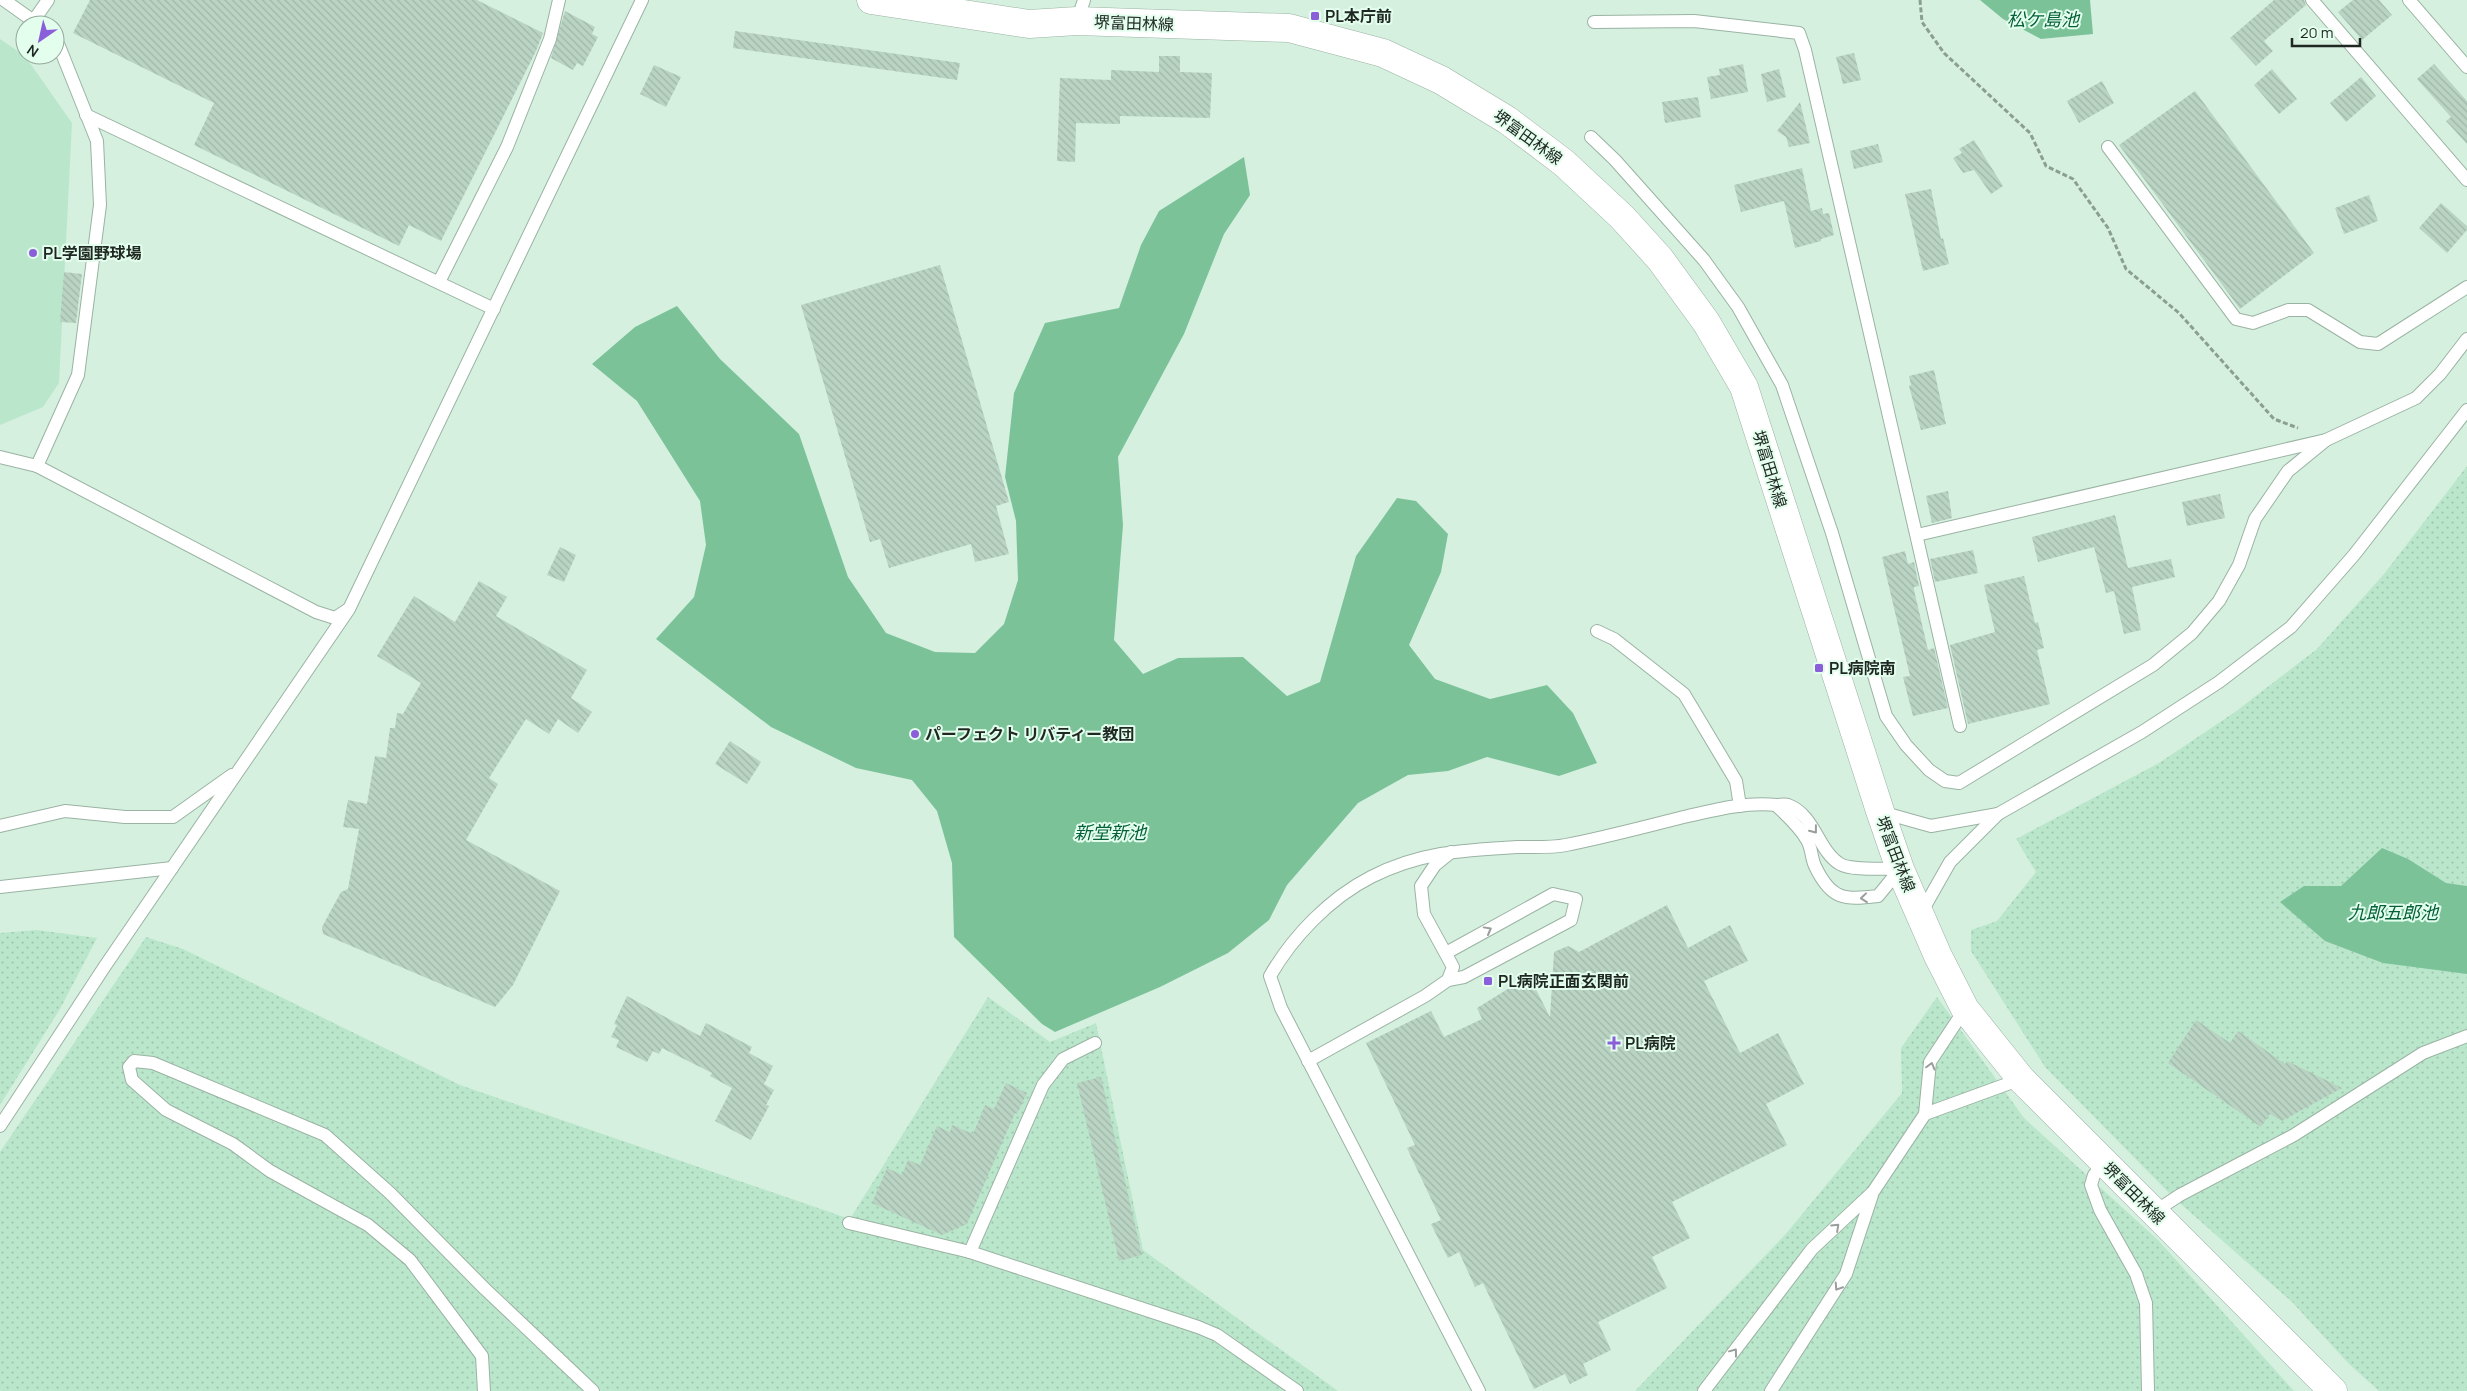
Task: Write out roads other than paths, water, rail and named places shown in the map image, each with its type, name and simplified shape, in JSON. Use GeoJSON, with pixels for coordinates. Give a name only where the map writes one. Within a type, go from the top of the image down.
{"type":"FeatureCollection","features":[{"type":"Feature","properties":{"kind":"main road","name":"堺富田林線"},"geometry":{"type":"LineString","coordinates":[[871,0],[1029,24],[1081,11],[1289,28],[1383,53],[1441,80],[1507,120],[1564,163],[1622,217],[1672,274],[1706,322],[1744,387],[1900,869],[1938,956],[1965,1008],[2020,1079],[2333,1391]]}},
{"type":"Feature","properties":{"kind":"lane"},"geometry":{"type":"LineString","coordinates":[[4,0],[26,15]]}},
{"type":"Feature","properties":{"kind":"lane"},"geometry":{"type":"LineString","coordinates":[[40,15],[48,0]]}},
{"type":"Feature","properties":{"kind":"lane"},"geometry":{"type":"LineString","coordinates":[[439,282],[507,146],[550,39],[558,0]]}},
{"type":"Feature","properties":{"kind":"lane"},"geometry":{"type":"LineString","coordinates":[[0,1126],[172,868],[349,608],[642,0]]}},
{"type":"Feature","properties":{"kind":"lane"},"geometry":{"type":"LineString","coordinates":[[2312,0],[2467,180]]}},
{"type":"Feature","properties":{"kind":"lane"},"geometry":{"type":"LineString","coordinates":[[2409,0],[2467,68]]}},
{"type":"Feature","properties":{"kind":"lane"},"geometry":{"type":"LineString","coordinates":[[1594,22],[1694,21],[1799,33],[1805,50],[1960,726]]}},
{"type":"Feature","properties":{"kind":"lane"},"geometry":{"type":"LineString","coordinates":[[37,466],[78,375],[100,205],[97,141],[65,61]]}},
{"type":"Feature","properties":{"kind":"lane"},"geometry":{"type":"LineString","coordinates":[[86,115],[494,308]]}},
{"type":"Feature","properties":{"kind":"lane"},"geometry":{"type":"LineString","coordinates":[[1591,137],[1615,160],[1704,260],[1738,306],[1782,385],[1832,533],[1886,716],[1906,745],[1929,770],[1945,781],[1960,783],[2153,666],[2192,633],[2219,601],[2239,565],[2255,518],[2288,471],[2326,440]]}},
{"type":"Feature","properties":{"kind":"lane"},"geometry":{"type":"LineString","coordinates":[[2108,147],[2236,319],[2253,323],[2288,310],[2308,310],[2360,342],[2378,344],[2467,287]]}},
{"type":"Feature","properties":{"kind":"lane"},"geometry":{"type":"LineString","coordinates":[[1917,535],[2326,440],[2416,398],[2440,374],[2467,339]]}},
{"type":"Feature","properties":{"kind":"lane"},"geometry":{"type":"LineString","coordinates":[[1920,912],[1950,862],[1998,814],[2142,732],[2219,682],[2291,628],[2354,555],[2467,410]]}},
{"type":"Feature","properties":{"kind":"lane"},"geometry":{"type":"LineString","coordinates":[[0,456],[37,466],[316,612],[335,618],[349,608]]}},
{"type":"Feature","properties":{"kind":"lane"},"geometry":{"type":"LineString","coordinates":[[1597,630],[1614,639],[1684,694],[1736,781],[1740,806]]}},
{"type":"Feature","properties":{"kind":"lane"},"geometry":{"type":"LineString","coordinates":[[0,826],[65,811],[125,817],[173,817],[240,769]]}},
{"type":"Feature","properties":{"kind":"lane"},"geometry":{"type":"LineString","coordinates":[[1480,1391],[1281,1008],[1270,976],[1280,959],[1314,920],[1370,878],[1411,860],[1452,850],[1564,845],[1764,802],[1788,805],[1799,813],[1815,830],[1840,864],[1852,867],[1900,869]]}},
{"type":"Feature","properties":{"kind":"lane"},"geometry":{"type":"LineString","coordinates":[[1776,805],[1797,825],[1808,841],[1814,865],[1831,891],[1848,899],[1878,896],[1900,869]]}},
{"type":"Feature","properties":{"kind":"lane"},"geometry":{"type":"LineString","coordinates":[[1880,811],[1931,826],[1998,814]]}},
{"type":"Feature","properties":{"kind":"lane"},"geometry":{"type":"LineString","coordinates":[[1448,980],[1453,967],[1424,914],[1421,886],[1435,865],[1452,850]]}},
{"type":"Feature","properties":{"kind":"lane"},"geometry":{"type":"LineString","coordinates":[[0,887],[172,868]]}},
{"type":"Feature","properties":{"kind":"lane"},"geometry":{"type":"LineString","coordinates":[[1308,1060],[1425,996],[1448,980],[1464,978],[1571,920],[1576,899],[1554,894],[1446,953]]}},
{"type":"Feature","properties":{"kind":"lane"},"geometry":{"type":"LineString","coordinates":[[1704,1391],[1812,1249],[1873,1192],[1925,1114],[1930,1062],[1965,1008]]}},
{"type":"Feature","properties":{"kind":"lane"},"geometry":{"type":"LineString","coordinates":[[2154,1212],[2180,1195],[2294,1135],[2423,1054],[2467,1036]]}},
{"type":"Feature","properties":{"kind":"lane"},"geometry":{"type":"LineString","coordinates":[[970,1252],[1043,1085],[1063,1059],[1095,1043]]}},
{"type":"Feature","properties":{"kind":"lane"},"geometry":{"type":"LineString","coordinates":[[484,1391],[482,1356],[410,1260],[368,1225],[270,1171],[233,1144],[166,1110],[132,1080],[129,1067],[134,1061],[154,1063],[325,1135],[390,1194],[485,1289],[594,1391]]}},
{"type":"Feature","properties":{"kind":"lane"},"geometry":{"type":"LineString","coordinates":[[1925,1114],[2020,1079]]}},
{"type":"Feature","properties":{"kind":"lane"},"geometry":{"type":"LineString","coordinates":[[2104,1163],[2094,1175],[2091,1185],[2100,1210],[2136,1274],[2146,1303],[2148,1391]]}},
{"type":"Feature","properties":{"kind":"lane"},"geometry":{"type":"LineString","coordinates":[[1771,1391],[1846,1274],[1873,1192]]}},
{"type":"Feature","properties":{"kind":"lane"},"geometry":{"type":"LineString","coordinates":[[848,1223],[970,1252],[1217,1336],[1297,1391]]}},
{"type":"Feature","properties":{"kind":"water","name":"松ケ島池"},"geometry":{"type":"Polygon","coordinates":[[[1980,0],[2090,0],[2093,34],[2041,39],[2003,19],[1980,0]]]}},
{"type":"Feature","properties":{"kind":"water","name":"新堂新池"},"geometry":{"type":"Polygon","coordinates":[[[1244,157],[1250,195],[1224,234],[1184,334],[1118,457],[1123,525],[1114,640],[1143,674],[1178,658],[1243,657],[1287,696],[1320,682],[1356,556],[1397,498],[1416,501],[1448,534],[1441,572],[1409,645],[1435,679],[1490,699],[1547,685],[1573,713],[1597,763],[1559,776],[1487,757],[1448,771],[1408,775],[1358,803],[1287,885],[1269,920],[1228,953],[1160,987],[1055,1032],[1042,1024],[954,937],[952,863],[937,811],[912,780],[856,768],[771,727],[656,639],[694,597],[706,545],[700,501],[637,401],[592,364],[635,327],[677,306],[720,359],[799,434],[848,577],[886,633],[935,652],[975,653],[1004,624],[1018,580],[1016,521],[1005,477],[1014,393],[1045,323],[1119,308],[1141,245],[1159,211],[1244,157]]]}},
{"type":"Feature","properties":{"kind":"water","name":"九郎五郎池"},"geometry":{"type":"Polygon","coordinates":[[[2382,848],[2408,859],[2446,883],[2467,886],[2467,974],[2383,963],[2325,941],[2280,902],[2304,886],[2341,886],[2382,848]]]}},
{"type":"Feature","properties":{"kind":"place","name":"PL本庁前"},"geometry":{"type":"Point","coordinates":[1315,16]}},
{"type":"Feature","properties":{"kind":"place","name":"PL学園野球場"},"geometry":{"type":"Point","coordinates":[33,253]}},
{"type":"Feature","properties":{"kind":"place","name":"PL病院南"},"geometry":{"type":"Point","coordinates":[1819,668]}},
{"type":"Feature","properties":{"kind":"place","name":"パーフェクト リバティー教団"},"geometry":{"type":"Point","coordinates":[915,734]}},
{"type":"Feature","properties":{"kind":"place","name":"PL病院正面玄関前"},"geometry":{"type":"Point","coordinates":[1488,981]}},
{"type":"Feature","properties":{"kind":"place","name":"PL病院"},"geometry":{"type":"Point","coordinates":[1614,1043]}}]}
